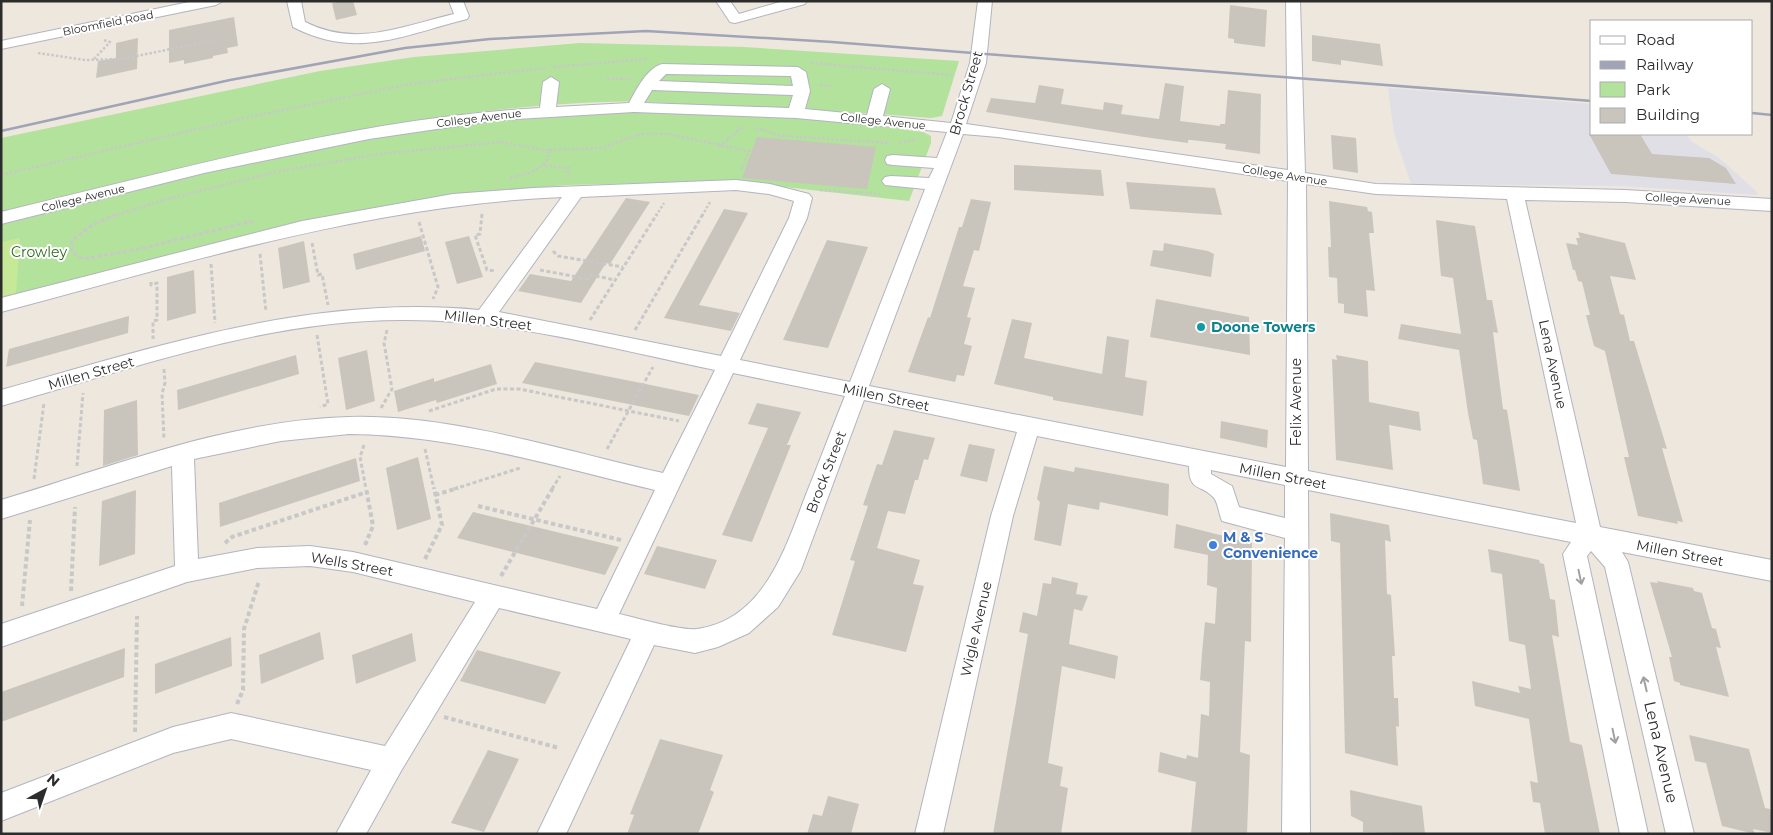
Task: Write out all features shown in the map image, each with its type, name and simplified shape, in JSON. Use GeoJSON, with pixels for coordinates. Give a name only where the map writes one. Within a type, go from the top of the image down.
{"type":"FeatureCollection","features":[{"type":"Feature","properties":{"kind":"street","name":"Bloomfield Road"},"geometry":{"type":"LineString","coordinates":[[1,44],[216,1]]}},
{"type":"Feature","properties":{"kind":"street"},"geometry":{"type":"LineString","coordinates":[[294,1],[298,24],[329,36],[349,40],[372,37],[462,16],[456,1]]}},
{"type":"Feature","properties":{"kind":"street"},"geometry":{"type":"LineString","coordinates":[[723,1],[735,19],[800,1]]}},
{"type":"Feature","properties":{"kind":"street","name":"Brock Street"},"geometry":{"type":"LineString","coordinates":[[647,632],[695,641],[718,636],[740,624],[769,599],[788,570],[956,128],[978,62],[984,1]]}},
{"type":"Feature","properties":{"kind":"street","name":"Felix Avenue"},"geometry":{"type":"LineString","coordinates":[[1293,1],[1297,176],[1296,834]]}},
{"type":"Feature","properties":{"kind":"street"},"geometry":{"type":"LineString","coordinates":[[548,111],[551,82]]}},
{"type":"Feature","properties":{"kind":"street"},"geometry":{"type":"LineString","coordinates":[[634,107],[641,82],[802,90],[796,113]]}},
{"type":"Feature","properties":{"kind":"street"},"geometry":{"type":"LineString","coordinates":[[874,120],[882,89]]}},
{"type":"Feature","properties":{"kind":"street","name":"College Avenue"},"geometry":{"type":"LineString","coordinates":[[1,218],[204,168],[368,134],[458,120],[548,111],[634,107],[796,113],[998,132],[1376,189],[1626,196],[1772,204]]}},
{"type":"Feature","properties":{"kind":"street"},"geometry":{"type":"LineString","coordinates":[[893,160],[943,162]]}},
{"type":"Feature","properties":{"kind":"street"},"geometry":{"type":"LineString","coordinates":[[890,188],[935,184]]}},
{"type":"Feature","properties":{"kind":"street"},"geometry":{"type":"LineString","coordinates":[[1,305],[258,238],[408,207],[572,188],[719,186],[770,189],[803,198],[798,218],[642,545],[603,622]]}},
{"type":"Feature","properties":{"kind":"street"},"geometry":{"type":"LineString","coordinates":[[484,318],[516,274],[542,249],[572,188]]}},
{"type":"Feature","properties":{"kind":"street","name":"Lena Avenue"},"geometry":{"type":"LineString","coordinates":[[1514,194],[1519,207],[1590,534],[1616,562],[1680,834]]}},
{"type":"Feature","properties":{"kind":"street","name":"Millen Street"},"geometry":{"type":"LineString","coordinates":[[1,398],[217,339],[266,328],[344,316],[428,313],[508,320],[1029,426],[1772,571]]}},
{"type":"Feature","properties":{"kind":"street"},"geometry":{"type":"LineString","coordinates":[[1,510],[238,439],[304,429],[367,426],[422,429],[670,484]]}},
{"type":"Feature","properties":{"kind":"street","name":"Wigle Avenue"},"geometry":{"type":"LineString","coordinates":[[928,834],[1002,516],[1029,426]]}},
{"type":"Feature","properties":{"kind":"street"},"geometry":{"type":"LineString","coordinates":[[173,457],[187,572]]}},
{"type":"Feature","properties":{"kind":"street"},"geometry":{"type":"LineString","coordinates":[[1200,459],[1200,478],[1224,493],[1230,514],[1296,531]]}},
{"type":"Feature","properties":{"kind":"street"},"geometry":{"type":"LineString","coordinates":[[1590,534],[1575,554],[1634,834]]}},
{"type":"Feature","properties":{"kind":"street","name":"Wells Street"},"geometry":{"type":"LineString","coordinates":[[1,636],[187,572],[257,558],[310,556],[353,562],[647,632]]}},
{"type":"Feature","properties":{"kind":"street"},"geometry":{"type":"LineString","coordinates":[[350,834],[391,761],[493,595]]}},
{"type":"Feature","properties":{"kind":"street"},"geometry":{"type":"LineString","coordinates":[[550,834],[647,632]]}},
{"type":"Feature","properties":{"kind":"street"},"geometry":{"type":"LineString","coordinates":[[1,807],[173,740],[231,726],[391,761]]}},
{"type":"Feature","properties":{"kind":"path"},"geometry":{"type":"LineString","coordinates":[[94,60],[110,42],[100,39]]}},
{"type":"Feature","properties":{"kind":"path"},"geometry":{"type":"LineString","coordinates":[[33,52],[94,60],[122,59],[215,40]]}},
{"type":"Feature","properties":{"kind":"path"},"geometry":{"type":"LineString","coordinates":[[1,175],[240,119],[343,100],[409,84],[494,72],[650,59]]}},
{"type":"Feature","properties":{"kind":"path"},"geometry":{"type":"LineString","coordinates":[[804,62],[952,74]]}},
{"type":"Feature","properties":{"kind":"path"},"geometry":{"type":"LineString","coordinates":[[607,79],[641,82]]}},
{"type":"Feature","properties":{"kind":"path"},"geometry":{"type":"LineString","coordinates":[[820,85],[831,86]]}},
{"type":"Feature","properties":{"kind":"path"},"geometry":{"type":"LineString","coordinates":[[719,146],[746,124]]}},
{"type":"Feature","properties":{"kind":"path"},"geometry":{"type":"LineString","coordinates":[[752,126],[792,136],[902,144],[920,140]]}},
{"type":"Feature","properties":{"kind":"path"},"geometry":{"type":"LineString","coordinates":[[263,219],[139,249],[83,258],[72,252],[72,240],[91,226],[117,214],[275,172],[379,154],[501,142],[550,150],[602,148],[640,134],[668,134],[749,151],[740,173]]}},
{"type":"Feature","properties":{"kind":"path"},"geometry":{"type":"LineString","coordinates":[[545,166],[550,159],[550,150]]}},
{"type":"Feature","properties":{"kind":"path"},"geometry":{"type":"LineString","coordinates":[[501,180],[545,166],[569,168],[572,188]]}},
{"type":"Feature","properties":{"kind":"path"},"geometry":{"type":"LineString","coordinates":[[635,332],[719,186]]}},
{"type":"Feature","properties":{"kind":"path"},"geometry":{"type":"LineString","coordinates":[[588,323],[673,188]]}},
{"type":"Feature","properties":{"kind":"path"},"geometry":{"type":"LineString","coordinates":[[820,190],[890,188]]}},
{"type":"Feature","properties":{"kind":"path"},"geometry":{"type":"LineString","coordinates":[[484,198],[480,234],[475,235],[488,270],[516,274]]}},
{"type":"Feature","properties":{"kind":"path"},"geometry":{"type":"LineString","coordinates":[[408,207],[406,224],[420,222],[438,287],[428,313]]}},
{"type":"Feature","properties":{"kind":"path"},"geometry":{"type":"LineString","coordinates":[[314,225],[317,239],[311,241],[318,275],[322,274],[328,306]]}},
{"type":"Feature","properties":{"kind":"path"},"geometry":{"type":"LineString","coordinates":[[258,238],[266,328]]}},
{"type":"Feature","properties":{"kind":"path"},"geometry":{"type":"LineString","coordinates":[[615,280],[591,275],[588,279],[537,269],[542,249],[558,256],[623,267]]}},
{"type":"Feature","properties":{"kind":"path"},"geometry":{"type":"LineString","coordinates":[[210,251],[217,339]]}},
{"type":"Feature","properties":{"kind":"path"},"geometry":{"type":"LineString","coordinates":[[151,266],[151,284],[157,283],[157,320],[153,321],[153,342]]}},
{"type":"Feature","properties":{"kind":"path"},"geometry":{"type":"LineString","coordinates":[[304,429],[309,412],[328,404],[316,332]]}},
{"type":"Feature","properties":{"kind":"path"},"geometry":{"type":"LineString","coordinates":[[164,364],[165,383],[162,394],[173,457]]}},
{"type":"Feature","properties":{"kind":"path"},"geometry":{"type":"LineString","coordinates":[[596,467],[654,365]]}},
{"type":"Feature","properties":{"kind":"path"},"geometry":{"type":"LineString","coordinates":[[434,495],[521,468],[531,452]]}},
{"type":"Feature","properties":{"kind":"path"},"geometry":{"type":"LineString","coordinates":[[493,595],[500,577],[570,461]]}},
{"type":"Feature","properties":{"kind":"path"},"geometry":{"type":"LineString","coordinates":[[219,550],[232,537],[367,492]]}},
{"type":"Feature","properties":{"kind":"path"},"geometry":{"type":"LineString","coordinates":[[478,506],[642,545]]}},
{"type":"Feature","properties":{"kind":"path"},"geometry":{"type":"LineString","coordinates":[[226,727],[243,690],[244,629],[259,581]]}},
{"type":"Feature","properties":{"kind":"path"},"geometry":{"type":"LineString","coordinates":[[135,755],[137,616]]}},
{"type":"Feature","properties":{"kind":"path"},"geometry":{"type":"LineString","coordinates":[[422,710],[559,748]]}},
{"type":"Feature","properties":{"kind":"shaded area"},"geometry":{"type":"Polygon","coordinates":[[[1388,88],[1590,104],[1590,135],[1687,135],[1691,141],[1719,158],[1755,190],[1758,195],[1622,186],[1411,184],[1394,133],[1388,88]]]}},
{"type":"Feature","properties":{"kind":"green space"},"geometry":{"type":"Polygon","coordinates":[[[580,43],[744,47],[959,61],[942,116],[931,118],[820,110],[644,102],[605,102],[528,107],[452,115],[376,127],[226,158],[1,212],[1,138],[320,71],[414,57],[580,43]]]}},
{"type":"Feature","properties":{"kind":"green space","name":"Crowley"},"geometry":{"type":"Polygon","coordinates":[[[592,113],[672,113],[826,120],[923,132],[931,136],[931,143],[909,201],[731,181],[566,185],[445,196],[320,217],[1,299],[1,224],[222,169],[333,145],[445,126],[592,113]]]}},
{"type":"Feature","properties":{"kind":"green space"},"geometry":{"type":"Polygon","coordinates":[[[20,238],[16,293],[1,297],[1,242],[20,238]]]}},
{"type":"Feature","properties":{"kind":"building"},"geometry":{"type":"Polygon","coordinates":[[[353,1],[357,15],[336,20],[332,3],[353,1]]]}},
{"type":"Feature","properties":{"kind":"building"},"geometry":{"type":"Polygon","coordinates":[[[1230,5],[1267,10],[1265,47],[1234,43],[1234,39],[1228,38],[1230,5]]]}},
{"type":"Feature","properties":{"kind":"building"},"geometry":{"type":"Polygon","coordinates":[[[234,17],[238,46],[227,48],[228,53],[213,56],[213,58],[184,64],[184,60],[169,63],[169,30],[234,17]]]}},
{"type":"Feature","properties":{"kind":"building"},"geometry":{"type":"Polygon","coordinates":[[[1312,35],[1380,44],[1383,66],[1341,60],[1341,65],[1312,61],[1312,35]]]}},
{"type":"Feature","properties":{"kind":"building"},"geometry":{"type":"Polygon","coordinates":[[[138,38],[137,69],[96,78],[98,61],[116,58],[116,43],[138,38]]]}},
{"type":"Feature","properties":{"kind":"building"},"geometry":{"type":"Polygon","coordinates":[[[1165,83],[1184,86],[1180,121],[1220,126],[1220,124],[1225,124],[1228,90],[1261,94],[1260,154],[1225,149],[1226,144],[1191,140],[1188,140],[1188,143],[986,112],[991,98],[1035,103],[1039,85],[1064,89],[1061,104],[1103,110],[1104,102],[1123,105],[1121,114],[1159,119],[1165,83]]]}},
{"type":"Feature","properties":{"kind":"building"},"geometry":{"type":"Polygon","coordinates":[[[1589,134],[1641,135],[1652,154],[1709,158],[1726,168],[1736,184],[1611,174],[1589,134]]]}},
{"type":"Feature","properties":{"kind":"building"},"geometry":{"type":"Polygon","coordinates":[[[1331,135],[1356,138],[1358,173],[1333,169],[1331,135]]]}},
{"type":"Feature","properties":{"kind":"building"},"geometry":{"type":"Polygon","coordinates":[[[757,137],[876,147],[867,189],[742,178],[757,137]]]}},
{"type":"Feature","properties":{"kind":"building"},"geometry":{"type":"Polygon","coordinates":[[[1014,165],[1101,170],[1104,196],[1014,190],[1014,165]]]}},
{"type":"Feature","properties":{"kind":"building"},"geometry":{"type":"Polygon","coordinates":[[[1126,182],[1215,188],[1222,215],[1130,209],[1126,182]]]}},
{"type":"Feature","properties":{"kind":"building"},"geometry":{"type":"Polygon","coordinates":[[[626,198],[650,202],[610,264],[606,263],[581,303],[518,291],[530,274],[571,281],[626,198]]]}},
{"type":"Feature","properties":{"kind":"building"},"geometry":{"type":"Polygon","coordinates":[[[971,199],[991,202],[979,251],[974,250],[963,286],[975,288],[967,317],[971,318],[964,344],[972,346],[964,376],[957,375],[955,382],[908,372],[928,317],[930,318],[959,227],[962,227],[971,199]]]}},
{"type":"Feature","properties":{"kind":"building"},"geometry":{"type":"Polygon","coordinates":[[[1329,201],[1367,207],[1368,211],[1372,212],[1374,233],[1369,233],[1375,291],[1366,290],[1368,317],[1344,313],[1344,304],[1338,303],[1337,278],[1329,277],[1328,247],[1331,247],[1329,201]]]}},
{"type":"Feature","properties":{"kind":"building"},"geometry":{"type":"Polygon","coordinates":[[[724,209],[748,213],[699,305],[740,313],[731,331],[664,318],[724,209]]]}},
{"type":"Feature","properties":{"kind":"building"},"geometry":{"type":"Polygon","coordinates":[[[1436,220],[1475,226],[1487,300],[1492,300],[1498,333],[1493,332],[1503,409],[1507,410],[1520,491],[1483,484],[1477,440],[1473,439],[1468,413],[1459,350],[1398,339],[1401,324],[1461,334],[1453,278],[1441,276],[1436,220]]]}},
{"type":"Feature","properties":{"kind":"building"},"geometry":{"type":"Polygon","coordinates":[[[1578,232],[1625,243],[1636,280],[1610,276],[1620,314],[1624,315],[1630,341],[1634,341],[1667,449],[1662,448],[1683,522],[1677,521],[1678,524],[1638,516],[1624,457],[1629,457],[1605,351],[1594,346],[1586,315],[1590,315],[1582,282],[1578,281],[1575,270],[1573,270],[1566,243],[1578,245],[1576,238],[1580,238],[1578,232]]]}},
{"type":"Feature","properties":{"kind":"building"},"geometry":{"type":"Polygon","coordinates":[[[421,236],[425,251],[356,270],[353,254],[421,236]]]}},
{"type":"Feature","properties":{"kind":"building"},"geometry":{"type":"Polygon","coordinates":[[[469,236],[483,277],[457,284],[445,242],[469,236]]]}},
{"type":"Feature","properties":{"kind":"building"},"geometry":{"type":"Polygon","coordinates":[[[827,240],[868,247],[828,348],[783,340],[827,240]]]}},
{"type":"Feature","properties":{"kind":"building"},"geometry":{"type":"Polygon","coordinates":[[[304,241],[310,282],[283,289],[278,248],[304,241]]]}},
{"type":"Feature","properties":{"kind":"building"},"geometry":{"type":"Polygon","coordinates":[[[1164,243],[1208,251],[1214,254],[1211,277],[1150,266],[1153,250],[1163,251],[1164,243]]]}},
{"type":"Feature","properties":{"kind":"building"},"geometry":{"type":"Polygon","coordinates":[[[194,270],[196,313],[167,321],[167,277],[194,270]]]}},
{"type":"Feature","properties":{"kind":"building","name":"Doone Towers"},"geometry":{"type":"Polygon","coordinates":[[[1156,299],[1249,317],[1250,355],[1150,337],[1156,299]]]}},
{"type":"Feature","properties":{"kind":"building"},"geometry":{"type":"Polygon","coordinates":[[[129,316],[128,333],[6,367],[9,349],[129,316]]]}},
{"type":"Feature","properties":{"kind":"building"},"geometry":{"type":"Polygon","coordinates":[[[1012,319],[1032,323],[1024,358],[1102,374],[1107,336],[1129,340],[1125,377],[1147,381],[1143,416],[1053,400],[1053,397],[994,384],[1012,319]]]}},
{"type":"Feature","properties":{"kind":"building"},"geometry":{"type":"Polygon","coordinates":[[[367,350],[375,401],[346,410],[338,358],[367,350]]]}},
{"type":"Feature","properties":{"kind":"building"},"geometry":{"type":"Polygon","coordinates":[[[296,355],[299,374],[178,410],[177,390],[296,355]]]}},
{"type":"Feature","properties":{"kind":"building"},"geometry":{"type":"Polygon","coordinates":[[[1336,355],[1368,361],[1369,402],[1419,412],[1421,431],[1389,425],[1393,470],[1336,460],[1332,359],[1337,360],[1336,355]]]}},
{"type":"Feature","properties":{"kind":"building"},"geometry":{"type":"Polygon","coordinates":[[[535,362],[699,395],[689,416],[522,383],[535,362]]]}},
{"type":"Feature","properties":{"kind":"building"},"geometry":{"type":"Polygon","coordinates":[[[491,364],[497,384],[437,403],[436,400],[398,412],[394,391],[434,378],[434,382],[491,364]]]}},
{"type":"Feature","properties":{"kind":"building"},"geometry":{"type":"Polygon","coordinates":[[[137,400],[138,455],[103,466],[104,410],[137,400]]]}},
{"type":"Feature","properties":{"kind":"building"},"geometry":{"type":"Polygon","coordinates":[[[757,403],[801,412],[787,445],[791,445],[752,542],[722,535],[768,428],[748,424],[757,403]]]}},
{"type":"Feature","properties":{"kind":"building"},"geometry":{"type":"Polygon","coordinates":[[[1221,421],[1268,430],[1267,448],[1220,438],[1221,421]]]}},
{"type":"Feature","properties":{"kind":"building"},"geometry":{"type":"Polygon","coordinates":[[[894,430],[935,438],[928,460],[924,459],[918,480],[915,480],[905,514],[888,511],[877,548],[920,560],[913,584],[924,586],[906,652],[832,635],[855,561],[850,560],[868,506],[863,505],[877,464],[882,465],[894,430]]]}},
{"type":"Feature","properties":{"kind":"building"},"geometry":{"type":"Polygon","coordinates":[[[969,444],[995,449],[987,482],[960,476],[969,444]]]}},
{"type":"Feature","properties":{"kind":"building"},"geometry":{"type":"Polygon","coordinates":[[[418,457],[431,519],[397,530],[386,468],[418,457]]]}},
{"type":"Feature","properties":{"kind":"building"},"geometry":{"type":"Polygon","coordinates":[[[356,458],[360,481],[220,527],[219,503],[356,458]]]}},
{"type":"Feature","properties":{"kind":"building"},"geometry":{"type":"Polygon","coordinates":[[[1044,466],[1074,472],[1075,467],[1169,484],[1168,516],[1100,502],[1099,510],[1068,504],[1061,546],[1034,540],[1040,502],[1037,499],[1044,466]]]}},
{"type":"Feature","properties":{"kind":"building"},"geometry":{"type":"Polygon","coordinates":[[[136,490],[135,554],[99,566],[102,501],[136,490]]]}},
{"type":"Feature","properties":{"kind":"building"},"geometry":{"type":"Polygon","coordinates":[[[473,512],[619,547],[605,575],[457,538],[473,512]]]}},
{"type":"Feature","properties":{"kind":"building"},"geometry":{"type":"Polygon","coordinates":[[[1330,513],[1389,525],[1391,542],[1385,540],[1387,594],[1391,595],[1395,656],[1392,656],[1394,698],[1398,698],[1399,727],[1396,726],[1398,766],[1345,753],[1340,543],[1331,541],[1330,513]]]}},
{"type":"Feature","properties":{"kind":"building"},"geometry":{"type":"Polygon","coordinates":[[[1176,524],[1252,543],[1251,642],[1245,641],[1240,752],[1250,755],[1247,834],[1191,834],[1196,782],[1158,772],[1160,752],[1186,759],[1187,755],[1198,758],[1201,714],[1209,716],[1210,682],[1200,680],[1205,622],[1215,624],[1217,588],[1207,585],[1208,555],[1174,548],[1176,524]]]}},
{"type":"Feature","properties":{"kind":"building"},"geometry":{"type":"Polygon","coordinates":[[[657,546],[717,560],[705,589],[644,574],[657,546]]]}},
{"type":"Feature","properties":{"kind":"building"},"geometry":{"type":"Polygon","coordinates":[[[1488,549],[1539,560],[1540,563],[1544,564],[1550,599],[1555,600],[1559,637],[1552,635],[1570,742],[1582,745],[1600,834],[1545,834],[1540,803],[1533,802],[1530,781],[1538,783],[1529,719],[1475,706],[1472,681],[1520,693],[1518,686],[1531,689],[1525,645],[1509,641],[1502,574],[1491,572],[1488,549]]]}},
{"type":"Feature","properties":{"kind":"building"},"geometry":{"type":"Polygon","coordinates":[[[1052,577],[1078,583],[1076,594],[1088,596],[1082,611],[1074,609],[1069,644],[1118,656],[1115,679],[1062,666],[1048,763],[1063,767],[1060,786],[1068,788],[1061,834],[993,834],[1028,634],[1019,632],[1023,612],[1037,616],[1043,583],[1051,584],[1052,577]]]}},
{"type":"Feature","properties":{"kind":"building"},"geometry":{"type":"Polygon","coordinates":[[[1657,581],[1693,588],[1694,591],[1702,593],[1712,628],[1716,629],[1721,648],[1716,647],[1729,697],[1680,685],[1680,683],[1674,681],[1669,657],[1672,657],[1650,582],[1658,583],[1657,581]]]}},
{"type":"Feature","properties":{"kind":"building"},"geometry":{"type":"Polygon","coordinates":[[[320,632],[324,659],[261,684],[259,655],[320,632]]]}},
{"type":"Feature","properties":{"kind":"building"},"geometry":{"type":"Polygon","coordinates":[[[412,633],[416,661],[356,684],[352,655],[412,633]]]}},
{"type":"Feature","properties":{"kind":"building"},"geometry":{"type":"Polygon","coordinates":[[[231,637],[232,666],[155,694],[155,664],[231,637]]]}},
{"type":"Feature","properties":{"kind":"building"},"geometry":{"type":"Polygon","coordinates":[[[125,648],[124,677],[1,722],[1,692],[125,648]]]}},
{"type":"Feature","properties":{"kind":"building"},"geometry":{"type":"Polygon","coordinates":[[[477,650],[561,672],[545,704],[460,681],[477,650]]]}},
{"type":"Feature","properties":{"kind":"building"},"geometry":{"type":"Polygon","coordinates":[[[1689,735],[1749,749],[1765,808],[1770,809],[1772,833],[1753,829],[1755,834],[1722,826],[1706,763],[1695,761],[1689,735]]]}},
{"type":"Feature","properties":{"kind":"building"},"geometry":{"type":"Polygon","coordinates":[[[660,739],[723,755],[710,790],[714,792],[698,834],[627,834],[634,815],[630,814],[660,739]]]}},
{"type":"Feature","properties":{"kind":"building"},"geometry":{"type":"Polygon","coordinates":[[[488,750],[519,759],[484,832],[451,823],[488,750]]]}},
{"type":"Feature","properties":{"kind":"building"},"geometry":{"type":"Polygon","coordinates":[[[1350,790],[1422,806],[1425,834],[1363,832],[1363,822],[1351,816],[1350,790]]]}},
{"type":"Feature","properties":{"kind":"building"},"geometry":{"type":"Polygon","coordinates":[[[828,796],[859,804],[851,834],[807,834],[813,814],[822,816],[828,796]]]}},
{"type":"Feature","properties":{"kind":"railway"},"geometry":{"type":"LineString","coordinates":[[1,131],[230,80],[405,48],[490,39],[646,31],[832,42],[1590,101]]}},
{"type":"Feature","properties":{"kind":"railway"},"geometry":{"type":"LineString","coordinates":[[1753,113],[1772,115]]}},
{"type":"Feature","properties":{"kind":"place","name":"Doone Towers"},"geometry":{"type":"Point","coordinates":[1201,327]}},
{"type":"Feature","properties":{"kind":"place","name":"M & S Convenience"},"geometry":{"type":"Point","coordinates":[1213,545]}}]}
